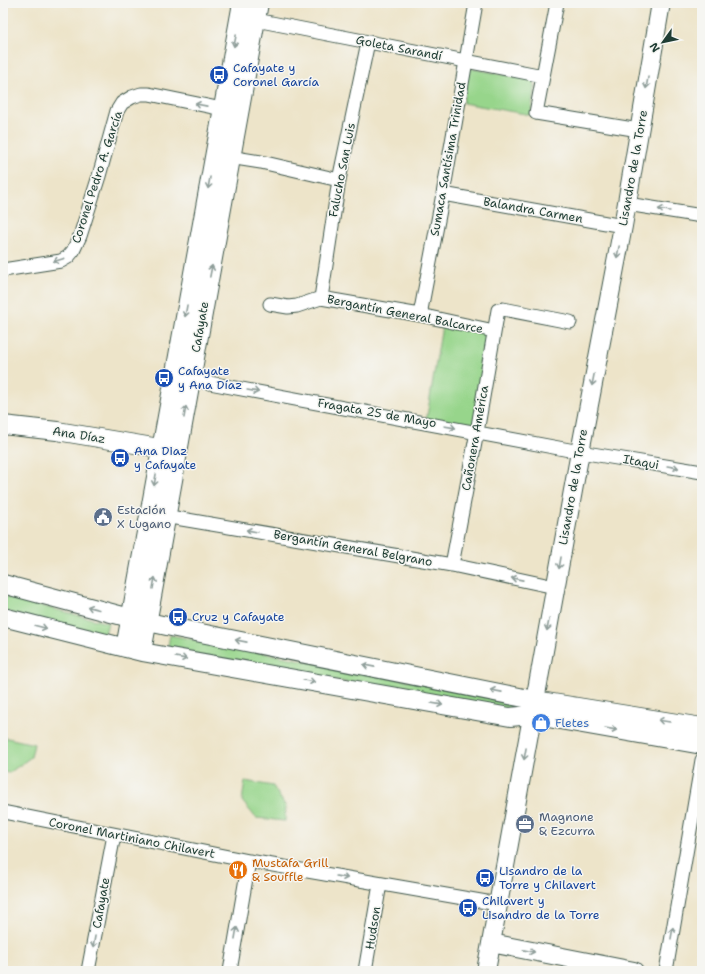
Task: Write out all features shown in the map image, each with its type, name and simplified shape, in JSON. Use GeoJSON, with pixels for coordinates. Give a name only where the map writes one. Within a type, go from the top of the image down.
{"type":"FeatureCollection","features":[{"type":"Feature","properties":{"kind":"street","name":"Cafayate"},"geometry":{"type":"LineString","coordinates":[[182,378],[232,157],[231,111],[242,3]]}},
{"type":"Feature","properties":{"kind":"street","name":"Sumaca Santísima Trinidad"},"geometry":{"type":"LineString","coordinates":[[420,315],[443,194],[476,3]]}},
{"type":"Feature","properties":{"kind":"street"},"geometry":{"type":"LineString","coordinates":[[557,3],[536,113],[639,130]]}},
{"type":"Feature","properties":{"kind":"street","name":"Lisandro de la Torre"},"geometry":{"type":"LineString","coordinates":[[486,971],[555,586],[627,204],[661,3]]}},
{"type":"Feature","properties":{"kind":"street","name":"Cafayate"},"geometry":{"type":"LineString","coordinates":[[142,652],[139,620],[182,378],[214,154],[231,111],[258,12]]}},
{"type":"Feature","properties":{"kind":"street","name":"Goleta Sarandí"},"geometry":{"type":"LineString","coordinates":[[258,12],[368,42],[543,76]]}},
{"type":"Feature","properties":{"kind":"street","name":"Falucho San Luis"},"geometry":{"type":"LineString","coordinates":[[321,298],[339,180],[368,42]]}},
{"type":"Feature","properties":{"kind":"street","name":"Coronel Pedro A. García"},"geometry":{"type":"LineString","coordinates":[[3,270],[61,261],[68,257],[73,251],[80,236],[99,176],[115,115],[122,103],[141,94],[149,94],[231,111]]}},
{"type":"Feature","properties":{"kind":"street"},"geometry":{"type":"LineString","coordinates":[[214,154],[261,162],[339,180]]}},
{"type":"Feature","properties":{"kind":"street","name":"Balandra Carmen"},"geometry":{"type":"LineString","coordinates":[[443,194],[623,226]]}},
{"type":"Feature","properties":{"kind":"street"},"geometry":{"type":"LineString","coordinates":[[627,204],[702,216]]}},
{"type":"Feature","properties":{"kind":"street","name":"Bergantín General Balcarce"},"geometry":{"type":"LineString","coordinates":[[270,304],[288,307],[298,306],[321,298],[420,315],[494,332]]}},
{"type":"Feature","properties":{"kind":"street","name":"Bergantín General Balcarce"},"geometry":{"type":"LineString","coordinates":[[498,310],[503,309],[570,322]]}},
{"type":"Feature","properties":{"kind":"street","name":"Cañonera América"},"geometry":{"type":"LineString","coordinates":[[452,566],[498,310]]}},
{"type":"Feature","properties":{"kind":"street","name":"Fragata 25 de Mayo"},"geometry":{"type":"LineString","coordinates":[[182,378],[580,452]]}},
{"type":"Feature","properties":{"kind":"street","name":"Ana Díaz"},"geometry":{"type":"LineString","coordinates":[[3,424],[169,449]]}},
{"type":"Feature","properties":{"kind":"street","name":"Itaqui"},"geometry":{"type":"LineString","coordinates":[[580,452],[702,472]]}},
{"type":"Feature","properties":{"kind":"street","name":"Bergantín General Belgrano"},"geometry":{"type":"LineString","coordinates":[[158,515],[452,566],[555,586]]}},
{"type":"Feature","properties":{"kind":"street"},"geometry":{"type":"LineString","coordinates":[[3,584],[139,620],[702,745]]}},
{"type":"Feature","properties":{"kind":"street"},"geometry":{"type":"LineString","coordinates":[[3,617],[142,652],[510,717],[533,708],[702,728]]}},
{"type":"Feature","properties":{"kind":"street","name":"Cafayate"},"geometry":{"type":"LineString","coordinates":[[125,648],[139,620]]}},
{"type":"Feature","properties":{"kind":"street"},"geometry":{"type":"LineString","coordinates":[[666,971],[702,760]]}},
{"type":"Feature","properties":{"kind":"street","name":"Coronel Martiniano Chilavert"},"geometry":{"type":"LineString","coordinates":[[3,812],[249,861],[498,904]]}},
{"type":"Feature","properties":{"kind":"street","name":"Cafayate"},"geometry":{"type":"LineString","coordinates":[[88,971],[114,835]]}},
{"type":"Feature","properties":{"kind":"street"},"geometry":{"type":"LineString","coordinates":[[230,971],[249,861]]}},
{"type":"Feature","properties":{"kind":"street","name":"Hudson"},"geometry":{"type":"LineString","coordinates":[[365,971],[380,884]]}},
{"type":"Feature","properties":{"kind":"street"},"geometry":{"type":"LineString","coordinates":[[491,943],[634,971]]}},
{"type":"Feature","properties":{"kind":"green space"},"geometry":{"type":"Polygon","coordinates":[[[468,68],[535,80],[531,115],[463,103],[468,68]]]}},
{"type":"Feature","properties":{"kind":"green space"},"geometry":{"type":"Polygon","coordinates":[[[443,320],[494,331],[477,432],[426,422],[443,320]]]}},
{"type":"Feature","properties":{"kind":"green space"},"geometry":{"type":"Polygon","coordinates":[[[3,596],[108,623],[104,637],[3,611],[3,596]]]}},
{"type":"Feature","properties":{"kind":"green space"},"geometry":{"type":"Polygon","coordinates":[[[170,635],[511,700],[510,711],[167,651],[170,635]]]}},
{"type":"Feature","properties":{"kind":"green space"},"geometry":{"type":"Polygon","coordinates":[[[3,737],[34,744],[31,757],[9,773],[3,772],[3,737]]]}},
{"type":"Feature","properties":{"kind":"green space"},"geometry":{"type":"Polygon","coordinates":[[[245,781],[273,786],[286,807],[285,821],[256,818],[242,801],[245,781]]]}},
{"type":"Feature","properties":{"kind":"place","name":"Cafayate y Coronel García"},"geometry":{"type":"Point","coordinates":[219,75]}},
{"type":"Feature","properties":{"kind":"place","name":"Cafayate y Ana Díaz"},"geometry":{"type":"Point","coordinates":[164,378]}},
{"type":"Feature","properties":{"kind":"place","name":"Ana Diaz y Cafayate"},"geometry":{"type":"Point","coordinates":[120,458]}},
{"type":"Feature","properties":{"kind":"place","name":"Estación X Lugano"},"geometry":{"type":"Point","coordinates":[103,517]}},
{"type":"Feature","properties":{"kind":"place","name":"Cruz y Cafayate"},"geometry":{"type":"Point","coordinates":[178,617]}},
{"type":"Feature","properties":{"kind":"place","name":"Fletes"},"geometry":{"type":"Point","coordinates":[541,723]}},
{"type":"Feature","properties":{"kind":"place","name":"Magnone & Ezcurra"},"geometry":{"type":"Point","coordinates":[525,824]}},
{"type":"Feature","properties":{"kind":"place","name":"Mustafa Grill & Souffle"},"geometry":{"type":"Point","coordinates":[238,870]}},
{"type":"Feature","properties":{"kind":"place","name":"Lisandro de la Torre y Chilavert"},"geometry":{"type":"Point","coordinates":[485,878]}},
{"type":"Feature","properties":{"kind":"place","name":"Chilavert y Lisandro de la Torre"},"geometry":{"type":"Point","coordinates":[468,908]}}]}
